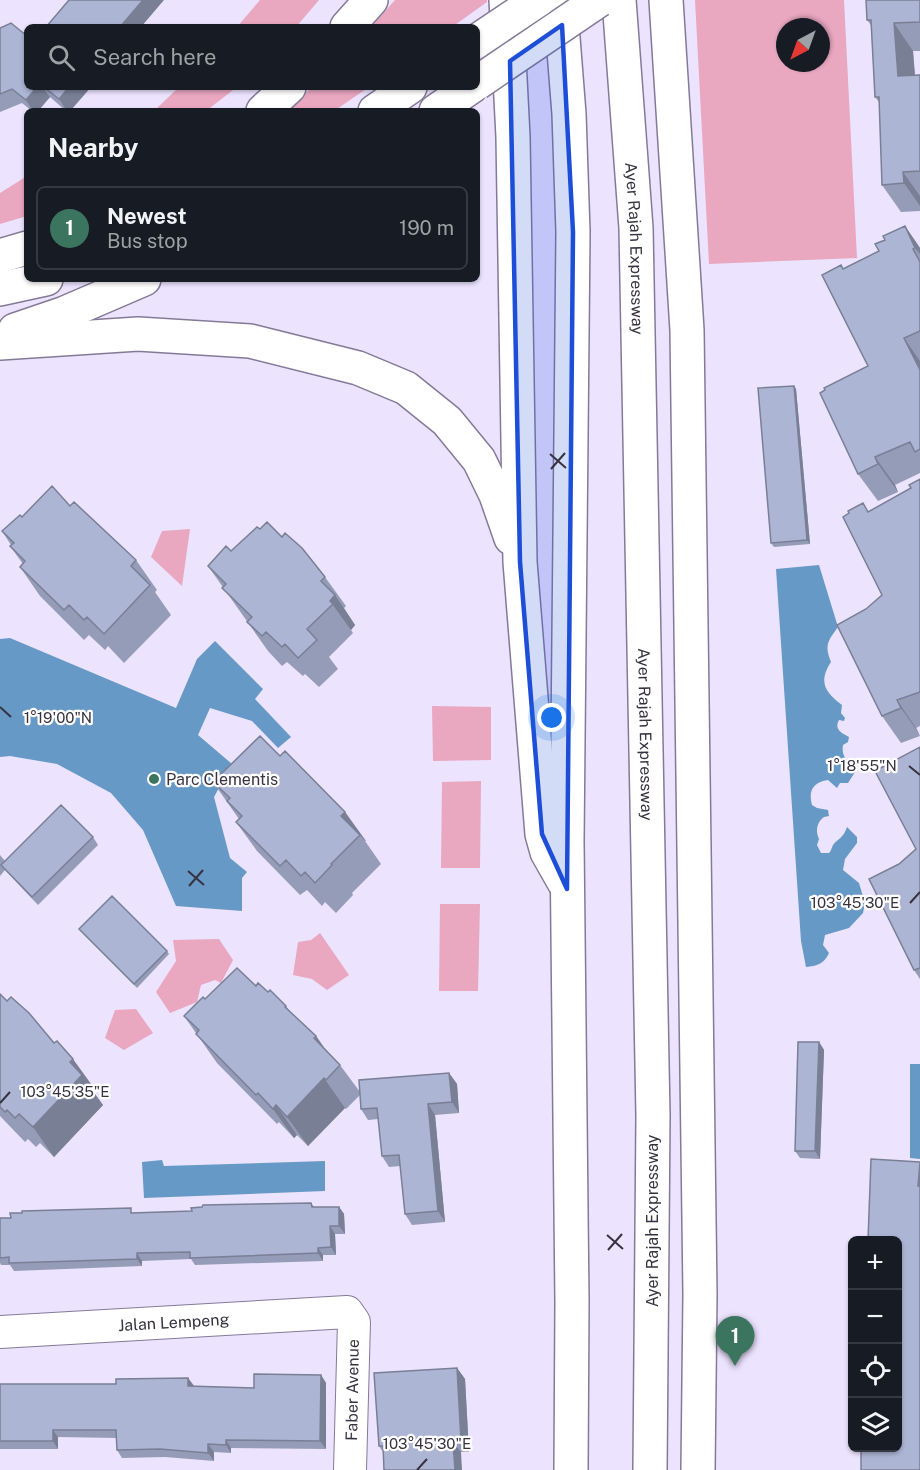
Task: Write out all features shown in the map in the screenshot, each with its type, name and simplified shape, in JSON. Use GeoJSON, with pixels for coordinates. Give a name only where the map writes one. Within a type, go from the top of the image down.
{"type":"FeatureCollection","features":[{"type":"Feature","properties":{"kind":"highway"},"geometry":{"type":"LineString","coordinates":[[349,24],[371,0]]}},
{"type":"Feature","properties":{"kind":"highway"},"geometry":{"type":"LineString","coordinates":[[506,0],[513,136],[520,562],[542,834],[547,852],[567,889]]}},
{"type":"Feature","properties":{"kind":"highway"},"geometry":{"type":"LineString","coordinates":[[480,39],[538,0]]}},
{"type":"Feature","properties":{"kind":"highway"},"geometry":{"type":"LineString","coordinates":[[560,0],[569,114],[573,232],[567,889],[572,1302],[571,1470]]}},
{"type":"Feature","properties":{"kind":"highway"},"geometry":{"type":"LineString","coordinates":[[480,81],[599,0]]}},
{"type":"Feature","properties":{"kind":"highway","name":"Ayer Rajah Expressway"},"geometry":{"type":"LineString","coordinates":[[619,0],[636,240],[653,1116],[650,1470]]}},
{"type":"Feature","properties":{"kind":"highway"},"geometry":{"type":"LineString","coordinates":[[666,0],[687,330],[700,1294],[698,1470]]}},
{"type":"Feature","properties":{"kind":"highway"},"geometry":{"type":"LineString","coordinates":[[266,108],[286,90]]}},
{"type":"Feature","properties":{"kind":"highway"},"geometry":{"type":"LineString","coordinates":[[379,108],[406,90]]}},
{"type":"Feature","properties":{"kind":"highway"},"geometry":{"type":"LineString","coordinates":[[440,108],[467,90]]}},
{"type":"Feature","properties":{"kind":"highway"},"geometry":{"type":"LineString","coordinates":[[0,256],[24,249]]}},
{"type":"Feature","properties":{"kind":"highway"},"geometry":{"type":"LineString","coordinates":[[0,289],[32,282]]}},
{"type":"Feature","properties":{"kind":"highway"},"geometry":{"type":"LineString","coordinates":[[0,335],[65,313],[137,282]]}},
{"type":"Feature","properties":{"kind":"highway"},"geometry":{"type":"LineString","coordinates":[[0,343],[138,334],[250,341],[358,368],[406,388],[447,421],[478,460],[496,495],[520,562]]}},
{"type":"Feature","properties":{"kind":"street","name":"Jalan Lempeng"},"geometry":{"type":"LineString","coordinates":[[0,1332],[347,1312]]}},
{"type":"Feature","properties":{"kind":"street","name":"Faber Avenue"},"geometry":{"type":"LineString","coordinates":[[347,1312],[354,1322],[350,1470]]}},
{"type":"Feature","properties":{"kind":"highlighted area"},"geometry":{"type":"Polygon","coordinates":[[[562,25],[573,232],[567,889],[542,834],[520,562],[510,61],[562,25]]]}},
{"type":"Feature","properties":{"kind":"shaded area"},"geometry":{"type":"Polygon","coordinates":[[[260,0],[319,0],[299,24],[240,24],[260,0]]]}},
{"type":"Feature","properties":{"kind":"shaded area"},"geometry":{"type":"Polygon","coordinates":[[[395,0],[487,0],[456,24],[374,24],[395,0]]]}},
{"type":"Feature","properties":{"kind":"shaded area"},"geometry":{"type":"Polygon","coordinates":[[[695,0],[844,0],[857,258],[709,264],[695,0]]]}},
{"type":"Feature","properties":{"kind":"shaded area"},"geometry":{"type":"Polygon","coordinates":[[[176,90],[233,90],[210,108],[157,108],[176,90]]]}},
{"type":"Feature","properties":{"kind":"shaded area"},"geometry":{"type":"Polygon","coordinates":[[[309,90],[365,90],[338,108],[290,108],[309,90]]]}},
{"type":"Feature","properties":{"kind":"shaded area"},"geometry":{"type":"Polygon","coordinates":[[[24,178],[24,217],[0,224],[0,193],[24,178]]]}},
{"type":"Feature","properties":{"kind":"shaded area"},"geometry":{"type":"Polygon","coordinates":[[[190,529],[182,586],[151,557],[162,531],[190,529]]]}},
{"type":"Feature","properties":{"kind":"shaded area"},"geometry":{"type":"Polygon","coordinates":[[[432,706],[491,707],[491,760],[433,761],[432,706]]]}},
{"type":"Feature","properties":{"kind":"shaded area"},"geometry":{"type":"Polygon","coordinates":[[[481,781],[480,868],[441,868],[442,782],[481,781]]]}},
{"type":"Feature","properties":{"kind":"shaded area"},"geometry":{"type":"Polygon","coordinates":[[[440,904],[480,904],[478,991],[439,991],[440,904]]]}},
{"type":"Feature","properties":{"kind":"shaded area"},"geometry":{"type":"Polygon","coordinates":[[[320,933],[349,975],[327,990],[312,979],[293,975],[298,942],[311,940],[320,933]]]}},
{"type":"Feature","properties":{"kind":"shaded area"},"geometry":{"type":"Polygon","coordinates":[[[219,939],[233,960],[221,983],[215,980],[201,985],[197,1002],[170,1013],[156,992],[176,961],[173,940],[219,939]]]}},
{"type":"Feature","properties":{"kind":"shaded area"},"geometry":{"type":"Polygon","coordinates":[[[136,1009],[153,1033],[124,1050],[105,1038],[115,1010],[136,1009]]]}},
{"type":"Feature","properties":{"kind":"water"},"geometry":{"type":"Polygon","coordinates":[[[819,565],[838,627],[828,643],[831,662],[824,681],[831,696],[842,705],[841,713],[845,718],[844,721],[839,720],[837,726],[849,737],[848,742],[843,745],[843,753],[857,769],[848,783],[840,783],[837,788],[828,780],[815,785],[811,791],[812,805],[828,810],[829,816],[824,817],[818,824],[817,845],[821,853],[829,853],[847,827],[857,837],[857,843],[845,859],[843,870],[859,883],[865,903],[863,913],[849,928],[825,935],[823,945],[829,953],[825,960],[817,965],[806,967],[801,941],[776,569],[819,565]]]}},
{"type":"Feature","properties":{"kind":"water","name":"Parc Clementis"},"geometry":{"type":"Polygon","coordinates":[[[10,638],[176,708],[197,659],[215,641],[263,689],[255,699],[291,737],[278,748],[252,721],[210,708],[198,735],[232,764],[214,797],[230,858],[247,872],[242,878],[242,911],[176,906],[143,830],[111,793],[57,764],[10,756],[0,757],[0,639],[10,638]]]}},
{"type":"Feature","properties":{"kind":"water"},"geometry":{"type":"Polygon","coordinates":[[[910,1064],[920,1064],[920,1159],[910,1158],[910,1064]]]}},
{"type":"Feature","properties":{"kind":"water"},"geometry":{"type":"Polygon","coordinates":[[[162,1160],[164,1166],[325,1161],[325,1191],[144,1198],[142,1162],[162,1160]]]}},
{"type":"Feature","properties":{"kind":"building"},"geometry":{"type":"Polygon","coordinates":[[[69,0],[143,0],[123,24],[49,24],[69,0]]]}},
{"type":"Feature","properties":{"kind":"building"},"geometry":{"type":"Polygon","coordinates":[[[866,0],[920,0],[920,22],[894,23],[898,76],[920,75],[920,171],[903,172],[904,183],[882,185],[879,97],[875,97],[871,20],[867,20],[866,0]]]}},
{"type":"Feature","properties":{"kind":"building"},"geometry":{"type":"Polygon","coordinates":[[[11,23],[24,34],[24,90],[34,90],[26,100],[12,89],[0,94],[0,28],[11,23]]]}},
{"type":"Feature","properties":{"kind":"building"},"geometry":{"type":"Polygon","coordinates":[[[48,90],[66,90],[59,99],[48,90]]]}},
{"type":"Feature","properties":{"kind":"building"},"geometry":{"type":"Polygon","coordinates":[[[905,226],[920,262],[920,331],[904,338],[920,370],[920,449],[915,452],[910,442],[875,457],[878,464],[858,474],[820,393],[825,390],[824,388],[868,366],[822,275],[841,265],[843,269],[879,251],[875,244],[885,240],[883,236],[905,226]]]}},
{"type":"Feature","properties":{"kind":"building"},"geometry":{"type":"Polygon","coordinates":[[[794,386],[807,540],[771,543],[758,388],[794,386]]]}},
{"type":"Feature","properties":{"kind":"building"},"geometry":{"type":"Polygon","coordinates":[[[920,479],[920,692],[897,700],[901,708],[882,716],[837,625],[866,609],[882,595],[843,517],[849,513],[848,511],[863,503],[868,512],[911,488],[909,485],[920,479]]]}},
{"type":"Feature","properties":{"kind":"building"},"geometry":{"type":"Polygon","coordinates":[[[52,486],[70,506],[74,502],[136,560],[131,566],[150,585],[104,634],[87,617],[84,620],[69,605],[64,610],[20,567],[25,561],[10,546],[14,543],[2,531],[20,515],[22,517],[52,486]]]}},
{"type":"Feature","properties":{"kind":"building"},"geometry":{"type":"Polygon","coordinates":[[[267,522],[282,537],[285,533],[302,548],[325,577],[321,581],[335,595],[330,601],[333,604],[307,629],[317,640],[298,658],[285,644],[282,647],[266,632],[262,636],[247,622],[252,617],[222,588],[226,584],[208,566],[226,546],[231,551],[257,527],[260,529],[267,522]]]}},
{"type":"Feature","properties":{"kind":"building"},"geometry":{"type":"Polygon","coordinates":[[[260,736],[280,756],[285,751],[345,812],[341,816],[360,835],[315,883],[305,872],[301,876],[286,860],[280,866],[236,822],[242,816],[227,801],[230,798],[213,782],[260,736]]]}},
{"type":"Feature","properties":{"kind":"building"},"geometry":{"type":"Polygon","coordinates":[[[920,747],[920,968],[914,970],[869,879],[899,864],[916,849],[875,771],[920,747]]]}},
{"type":"Feature","properties":{"kind":"building"},"geometry":{"type":"Polygon","coordinates":[[[61,805],[93,837],[32,897],[1,865],[61,805]]]}},
{"type":"Feature","properties":{"kind":"building"},"geometry":{"type":"Polygon","coordinates":[[[112,896],[167,951],[134,984],[79,929],[112,896]]]}},
{"type":"Feature","properties":{"kind":"building"},"geometry":{"type":"Polygon","coordinates":[[[237,968],[256,986],[258,983],[268,992],[270,990],[316,1036],[314,1038],[340,1065],[326,1080],[324,1078],[287,1117],[276,1105],[273,1109],[258,1093],[256,1095],[196,1034],[199,1030],[184,1016],[237,968]]]}},
{"type":"Feature","properties":{"kind":"building"},"geometry":{"type":"Polygon","coordinates":[[[0,994],[7,1001],[11,997],[29,1013],[54,1043],[57,1041],[73,1059],[70,1062],[82,1075],[33,1127],[19,1114],[15,1118],[0,1107],[0,994]]]}},
{"type":"Feature","properties":{"kind":"building"},"geometry":{"type":"Polygon","coordinates":[[[798,1042],[819,1042],[815,1151],[795,1151],[798,1042]]]}},
{"type":"Feature","properties":{"kind":"building"},"geometry":{"type":"Polygon","coordinates":[[[449,1073],[452,1102],[428,1104],[438,1211],[405,1214],[399,1155],[382,1156],[377,1108],[361,1109],[359,1080],[449,1073]]]}},
{"type":"Feature","properties":{"kind":"building"},"geometry":{"type":"Polygon","coordinates":[[[871,1159],[920,1162],[918,1186],[920,1186],[920,1470],[861,1470],[861,1452],[902,1452],[902,1236],[868,1236],[871,1159]]]}},
{"type":"Feature","properties":{"kind":"building"},"geometry":{"type":"Polygon","coordinates":[[[311,1203],[312,1207],[339,1207],[339,1226],[330,1226],[331,1247],[318,1248],[318,1253],[190,1258],[190,1252],[137,1253],[137,1259],[9,1263],[9,1257],[0,1258],[0,1218],[11,1218],[10,1213],[131,1208],[131,1213],[192,1211],[191,1208],[203,1205],[311,1203]]]}},
{"type":"Feature","properties":{"kind":"building"},"geometry":{"type":"Polygon","coordinates":[[[457,1368],[461,1441],[453,1442],[455,1470],[384,1470],[383,1446],[379,1446],[374,1373],[457,1368]]]}},
{"type":"Feature","properties":{"kind":"building"},"geometry":{"type":"Polygon","coordinates":[[[254,1374],[321,1375],[320,1441],[226,1440],[226,1445],[208,1444],[208,1453],[160,1449],[117,1450],[116,1430],[53,1430],[53,1441],[0,1441],[0,1384],[116,1384],[116,1379],[188,1378],[188,1386],[254,1388],[254,1374]]]}},
{"type":"Feature","properties":{"kind":"place","name":"Parc Clementis"},"geometry":{"type":"Point","coordinates":[154,779]}},
{"type":"Feature","properties":{"kind":"place","name":"Newest"},"geometry":{"type":"Point","coordinates":[735,1366]}}]}
